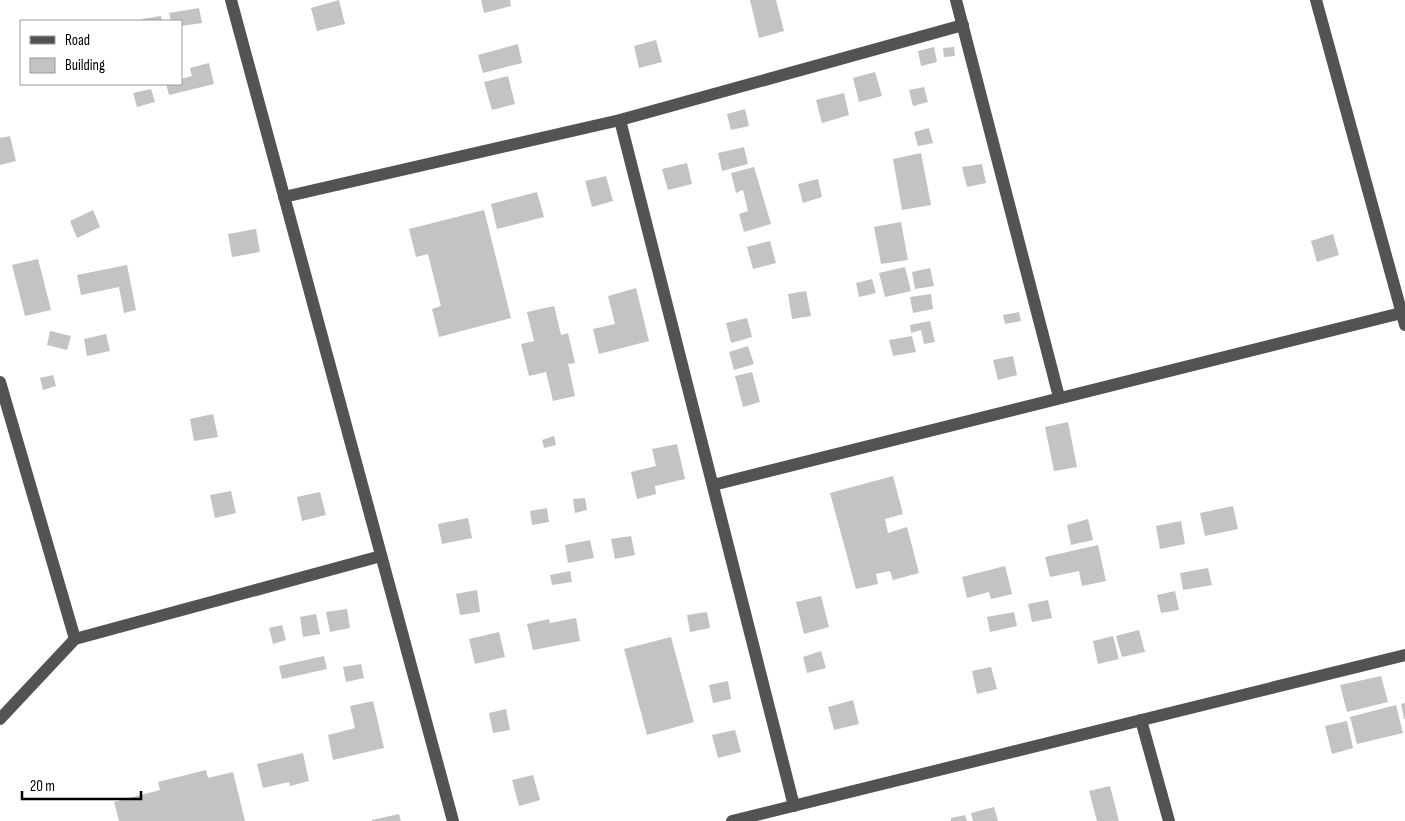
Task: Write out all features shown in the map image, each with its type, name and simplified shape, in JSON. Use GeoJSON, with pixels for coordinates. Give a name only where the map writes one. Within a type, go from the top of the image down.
{"type":"FeatureCollection","features":[{"type":"Feature","properties":{"kind":"street"},"geometry":{"type":"LineString","coordinates":[[231,0],[453,821]]}},
{"type":"Feature","properties":{"kind":"street"},"geometry":{"type":"LineString","coordinates":[[956,0],[1060,397]]}},
{"type":"Feature","properties":{"kind":"street"},"geometry":{"type":"LineString","coordinates":[[713,485],[1060,397],[1404,317],[1316,0]]}},
{"type":"Feature","properties":{"kind":"street"},"geometry":{"type":"LineString","coordinates":[[284,196],[620,120],[962,25]]}},
{"type":"Feature","properties":{"kind":"street"},"geometry":{"type":"LineString","coordinates":[[620,120],[794,806]]}},
{"type":"Feature","properties":{"kind":"street"},"geometry":{"type":"LineString","coordinates":[[0,382],[75,640]]}},
{"type":"Feature","properties":{"kind":"street"},"geometry":{"type":"LineString","coordinates":[[0,719],[75,640],[381,556]]}},
{"type":"Feature","properties":{"kind":"street"},"geometry":{"type":"LineString","coordinates":[[732,821],[1405,655]]}},
{"type":"Feature","properties":{"kind":"street"},"geometry":{"type":"LineString","coordinates":[[1141,720],[1169,821]]}},
{"type":"Feature","properties":{"kind":"building"},"geometry":{"type":"Polygon","coordinates":[[[339,0],[345,24],[317,31],[311,8],[339,0]]]}},
{"type":"Feature","properties":{"kind":"building"},"geometry":{"type":"Polygon","coordinates":[[[481,0],[510,0],[511,6],[484,13],[481,0]]]}},
{"type":"Feature","properties":{"kind":"building"},"geometry":{"type":"Polygon","coordinates":[[[750,0],[776,0],[784,31],[759,38],[750,0]]]}},
{"type":"Feature","properties":{"kind":"building"},"geometry":{"type":"Polygon","coordinates":[[[199,8],[202,23],[182,26],[182,20],[171,20],[169,13],[199,8]]]}},
{"type":"Feature","properties":{"kind":"building"},"geometry":{"type":"Polygon","coordinates":[[[161,16],[162,20],[142,20],[161,16]]]}},
{"type":"Feature","properties":{"kind":"building"},"geometry":{"type":"Polygon","coordinates":[[[656,40],[662,62],[639,68],[634,46],[656,40]]]}},
{"type":"Feature","properties":{"kind":"building"},"geometry":{"type":"Polygon","coordinates":[[[518,44],[522,63],[483,73],[478,55],[518,44]]]}},
{"type":"Feature","properties":{"kind":"building"},"geometry":{"type":"Polygon","coordinates":[[[934,47],[937,62],[921,66],[918,51],[934,47]]]}},
{"type":"Feature","properties":{"kind":"building"},"geometry":{"type":"Polygon","coordinates":[[[954,47],[955,56],[944,57],[943,48],[954,47]]]}},
{"type":"Feature","properties":{"kind":"building"},"geometry":{"type":"Polygon","coordinates":[[[209,63],[214,84],[169,95],[166,85],[182,85],[182,79],[192,76],[190,68],[209,63]]]}},
{"type":"Feature","properties":{"kind":"building"},"geometry":{"type":"Polygon","coordinates":[[[875,72],[882,96],[859,102],[853,78],[875,72]]]}},
{"type":"Feature","properties":{"kind":"building"},"geometry":{"type":"Polygon","coordinates":[[[508,76],[515,104],[492,110],[484,82],[508,76]]]}},
{"type":"Feature","properties":{"kind":"building"},"geometry":{"type":"Polygon","coordinates":[[[924,87],[928,102],[913,106],[909,90],[924,87]]]}},
{"type":"Feature","properties":{"kind":"building"},"geometry":{"type":"Polygon","coordinates":[[[151,89],[155,102],[137,107],[133,93],[151,89]]]}},
{"type":"Feature","properties":{"kind":"building"},"geometry":{"type":"Polygon","coordinates":[[[844,93],[849,115],[822,123],[816,100],[844,93]]]}},
{"type":"Feature","properties":{"kind":"building"},"geometry":{"type":"Polygon","coordinates":[[[745,109],[749,126],[731,130],[727,114],[745,109]]]}},
{"type":"Feature","properties":{"kind":"building"},"geometry":{"type":"Polygon","coordinates":[[[929,128],[933,143],[918,146],[914,132],[929,128]]]}},
{"type":"Feature","properties":{"kind":"building"},"geometry":{"type":"Polygon","coordinates":[[[10,136],[16,161],[0,165],[0,138],[10,136]]]}},
{"type":"Feature","properties":{"kind":"building"},"geometry":{"type":"Polygon","coordinates":[[[744,147],[748,164],[722,171],[718,153],[744,147]]]}},
{"type":"Feature","properties":{"kind":"building"},"geometry":{"type":"Polygon","coordinates":[[[921,153],[931,205],[902,210],[893,159],[921,153]]]}},
{"type":"Feature","properties":{"kind":"building"},"geometry":{"type":"Polygon","coordinates":[[[687,163],[692,184],[668,190],[662,169],[687,163]]]}},
{"type":"Feature","properties":{"kind":"building"},"geometry":{"type":"Polygon","coordinates":[[[982,164],[986,183],[967,187],[962,167],[982,164]]]}},
{"type":"Feature","properties":{"kind":"building"},"geometry":{"type":"Polygon","coordinates":[[[754,167],[771,224],[744,232],[739,214],[748,211],[743,190],[736,193],[731,173],[754,167]]]}},
{"type":"Feature","properties":{"kind":"building"},"geometry":{"type":"Polygon","coordinates":[[[606,176],[613,201],[592,207],[585,181],[606,176]]]}},
{"type":"Feature","properties":{"kind":"building"},"geometry":{"type":"Polygon","coordinates":[[[818,179],[822,197],[803,203],[798,184],[818,179]]]}},
{"type":"Feature","properties":{"kind":"building"},"geometry":{"type":"Polygon","coordinates":[[[537,192],[544,217],[497,229],[491,204],[537,192]]]}},
{"type":"Feature","properties":{"kind":"building"},"geometry":{"type":"Polygon","coordinates":[[[93,210],[100,227],[77,238],[70,221],[93,210]]]}},
{"type":"Feature","properties":{"kind":"building"},"geometry":{"type":"Polygon","coordinates":[[[484,210],[511,318],[439,337],[432,309],[441,306],[428,254],[416,257],[409,229],[484,210]]]}},
{"type":"Feature","properties":{"kind":"building"},"geometry":{"type":"Polygon","coordinates":[[[901,222],[908,260],[881,264],[874,227],[901,222]]]}},
{"type":"Feature","properties":{"kind":"building"},"geometry":{"type":"Polygon","coordinates":[[[256,229],[260,252],[232,257],[228,234],[256,229]]]}},
{"type":"Feature","properties":{"kind":"building"},"geometry":{"type":"Polygon","coordinates":[[[1333,234],[1339,255],[1317,262],[1311,241],[1333,234]]]}},
{"type":"Feature","properties":{"kind":"building"},"geometry":{"type":"Polygon","coordinates":[[[770,241],[776,263],[753,269],[747,247],[770,241]]]}},
{"type":"Feature","properties":{"kind":"building"},"geometry":{"type":"Polygon","coordinates":[[[38,259],[51,310],[25,316],[12,265],[38,259]]]}},
{"type":"Feature","properties":{"kind":"building"},"geometry":{"type":"Polygon","coordinates":[[[127,265],[136,310],[124,313],[119,287],[81,295],[77,275],[127,265]]]}},
{"type":"Feature","properties":{"kind":"building"},"geometry":{"type":"Polygon","coordinates":[[[905,267],[911,291],[885,297],[879,273],[905,267]]]}},
{"type":"Feature","properties":{"kind":"building"},"geometry":{"type":"Polygon","coordinates":[[[930,268],[934,286],[915,289],[912,272],[930,268]]]}},
{"type":"Feature","properties":{"kind":"building"},"geometry":{"type":"Polygon","coordinates":[[[872,279],[876,293],[859,297],[856,283],[872,279]]]}},
{"type":"Feature","properties":{"kind":"building"},"geometry":{"type":"Polygon","coordinates":[[[636,288],[649,341],[599,354],[593,329],[615,324],[608,296],[636,288]]]}},
{"type":"Feature","properties":{"kind":"building"},"geometry":{"type":"Polygon","coordinates":[[[806,291],[811,316],[792,319],[788,294],[806,291]]]}},
{"type":"Feature","properties":{"kind":"building"},"geometry":{"type":"Polygon","coordinates":[[[931,294],[933,309],[913,313],[910,297],[931,294]]]}},
{"type":"Feature","properties":{"kind":"building"},"geometry":{"type":"Polygon","coordinates":[[[554,306],[561,335],[568,333],[575,363],[568,364],[575,396],[553,401],[546,372],[529,376],[521,344],[534,341],[527,312],[554,306]]]}},
{"type":"Feature","properties":{"kind":"building"},"geometry":{"type":"Polygon","coordinates":[[[1019,312],[1021,321],[1005,324],[1003,315],[1019,312]]]}},
{"type":"Feature","properties":{"kind":"building"},"geometry":{"type":"Polygon","coordinates":[[[747,318],[752,337],[731,343],[726,323],[747,318]]]}},
{"type":"Feature","properties":{"kind":"building"},"geometry":{"type":"Polygon","coordinates":[[[930,321],[935,342],[924,344],[921,330],[911,333],[910,325],[930,321]]]}},
{"type":"Feature","properties":{"kind":"building"},"geometry":{"type":"Polygon","coordinates":[[[50,331],[71,336],[67,350],[47,345],[50,331]]]}},
{"type":"Feature","properties":{"kind":"building"},"geometry":{"type":"Polygon","coordinates":[[[106,334],[110,351],[87,356],[84,339],[106,334]]]}},
{"type":"Feature","properties":{"kind":"building"},"geometry":{"type":"Polygon","coordinates":[[[912,336],[916,352],[893,356],[889,340],[912,336]]]}},
{"type":"Feature","properties":{"kind":"building"},"geometry":{"type":"Polygon","coordinates":[[[748,346],[754,364],[734,370],[729,352],[748,346]]]}},
{"type":"Feature","properties":{"kind":"building"},"geometry":{"type":"Polygon","coordinates":[[[1013,356],[1017,375],[998,380],[993,360],[1013,356]]]}},
{"type":"Feature","properties":{"kind":"building"},"geometry":{"type":"Polygon","coordinates":[[[752,372],[760,402],[743,407],[735,376],[752,372]]]}},
{"type":"Feature","properties":{"kind":"building"},"geometry":{"type":"Polygon","coordinates":[[[53,375],[56,386],[43,390],[40,378],[53,375]]]}},
{"type":"Feature","properties":{"kind":"building"},"geometry":{"type":"Polygon","coordinates":[[[213,414],[218,437],[194,441],[190,419],[213,414]]]}},
{"type":"Feature","properties":{"kind":"building"},"geometry":{"type":"Polygon","coordinates":[[[1068,422],[1077,467],[1054,471],[1045,427],[1068,422]]]}},
{"type":"Feature","properties":{"kind":"building"},"geometry":{"type":"Polygon","coordinates":[[[554,436],[556,445],[544,448],[542,440],[554,436]]]}},
{"type":"Feature","properties":{"kind":"building"},"geometry":{"type":"Polygon","coordinates":[[[677,444],[685,479],[655,486],[656,494],[637,499],[631,472],[656,466],[652,449],[677,444]]]}},
{"type":"Feature","properties":{"kind":"building"},"geometry":{"type":"Polygon","coordinates":[[[893,476],[903,514],[885,519],[888,533],[907,527],[919,573],[893,580],[890,571],[876,574],[878,584],[856,589],[830,493],[893,476]]]}},
{"type":"Feature","properties":{"kind":"building"},"geometry":{"type":"Polygon","coordinates":[[[231,491],[236,513],[215,518],[210,495],[231,491]]]}},
{"type":"Feature","properties":{"kind":"building"},"geometry":{"type":"Polygon","coordinates":[[[320,492],[326,515],[302,521],[297,497],[320,492]]]}},
{"type":"Feature","properties":{"kind":"building"},"geometry":{"type":"Polygon","coordinates":[[[585,498],[587,510],[575,513],[573,499],[585,498]]]}},
{"type":"Feature","properties":{"kind":"building"},"geometry":{"type":"Polygon","coordinates":[[[1233,506],[1238,529],[1205,536],[1200,513],[1233,506]]]}},
{"type":"Feature","properties":{"kind":"building"},"geometry":{"type":"Polygon","coordinates":[[[547,508],[549,522],[532,525],[530,511],[547,508]]]}},
{"type":"Feature","properties":{"kind":"building"},"geometry":{"type":"Polygon","coordinates":[[[468,518],[472,538],[442,544],[438,524],[468,518]]]}},
{"type":"Feature","properties":{"kind":"building"},"geometry":{"type":"Polygon","coordinates":[[[1088,519],[1093,540],[1071,545],[1067,525],[1088,519]]]}},
{"type":"Feature","properties":{"kind":"building"},"geometry":{"type":"Polygon","coordinates":[[[1181,521],[1185,544],[1160,549],[1156,526],[1181,521]]]}},
{"type":"Feature","properties":{"kind":"building"},"geometry":{"type":"Polygon","coordinates":[[[631,536],[635,555],[615,559],[611,539],[631,536]]]}},
{"type":"Feature","properties":{"kind":"building"},"geometry":{"type":"Polygon","coordinates":[[[590,540],[594,558],[568,563],[565,545],[590,540]]]}},
{"type":"Feature","properties":{"kind":"building"},"geometry":{"type":"Polygon","coordinates":[[[1098,545],[1106,581],[1082,586],[1079,571],[1050,577],[1045,557],[1098,545]]]}},
{"type":"Feature","properties":{"kind":"building"},"geometry":{"type":"Polygon","coordinates":[[[1005,566],[1012,594],[991,599],[989,592],[967,598],[962,577],[1005,566]]]}},
{"type":"Feature","properties":{"kind":"building"},"geometry":{"type":"Polygon","coordinates":[[[1208,568],[1212,585],[1183,590],[1180,573],[1208,568]]]}},
{"type":"Feature","properties":{"kind":"building"},"geometry":{"type":"Polygon","coordinates":[[[570,571],[572,582],[552,585],[550,575],[570,571]]]}},
{"type":"Feature","properties":{"kind":"building"},"geometry":{"type":"Polygon","coordinates":[[[477,590],[480,612],[460,615],[456,594],[477,590]]]}},
{"type":"Feature","properties":{"kind":"building"},"geometry":{"type":"Polygon","coordinates":[[[1175,591],[1179,610],[1161,613],[1157,595],[1175,591]]]}},
{"type":"Feature","properties":{"kind":"building"},"geometry":{"type":"Polygon","coordinates":[[[821,596],[829,627],[804,634],[796,602],[821,596]]]}},
{"type":"Feature","properties":{"kind":"building"},"geometry":{"type":"Polygon","coordinates":[[[1048,600],[1052,618],[1032,622],[1028,604],[1048,600]]]}},
{"type":"Feature","properties":{"kind":"building"},"geometry":{"type":"Polygon","coordinates":[[[347,609],[350,628],[330,632],[326,612],[347,609]]]}},
{"type":"Feature","properties":{"kind":"building"},"geometry":{"type":"Polygon","coordinates":[[[707,612],[710,628],[690,632],[687,615],[707,612]]]}},
{"type":"Feature","properties":{"kind":"building"},"geometry":{"type":"Polygon","coordinates":[[[1014,612],[1017,626],[990,632],[987,617],[1014,612]]]}},
{"type":"Feature","properties":{"kind":"building"},"geometry":{"type":"Polygon","coordinates":[[[316,614],[320,634],[303,637],[300,617],[316,614]]]}},
{"type":"Feature","properties":{"kind":"building"},"geometry":{"type":"Polygon","coordinates":[[[576,618],[580,641],[533,650],[527,624],[549,619],[550,623],[576,618]]]}},
{"type":"Feature","properties":{"kind":"building"},"geometry":{"type":"Polygon","coordinates":[[[282,625],[286,640],[273,644],[269,628],[282,625]]]}},
{"type":"Feature","properties":{"kind":"building"},"geometry":{"type":"Polygon","coordinates":[[[1139,630],[1145,652],[1122,657],[1116,636],[1139,630]]]}},
{"type":"Feature","properties":{"kind":"building"},"geometry":{"type":"Polygon","coordinates":[[[499,632],[505,657],[475,664],[469,639],[499,632]]]}},
{"type":"Feature","properties":{"kind":"building"},"geometry":{"type":"Polygon","coordinates":[[[1113,636],[1119,659],[1098,664],[1093,641],[1113,636]]]}},
{"type":"Feature","properties":{"kind":"building"},"geometry":{"type":"Polygon","coordinates":[[[671,637],[694,722],[647,735],[624,649],[671,637]]]}},
{"type":"Feature","properties":{"kind":"building"},"geometry":{"type":"Polygon","coordinates":[[[821,651],[826,668],[807,673],[803,657],[821,651]]]}},
{"type":"Feature","properties":{"kind":"building"},"geometry":{"type":"Polygon","coordinates":[[[324,656],[327,669],[282,679],[279,666],[324,656]]]}},
{"type":"Feature","properties":{"kind":"building"},"geometry":{"type":"Polygon","coordinates":[[[361,664],[364,678],[346,682],[343,667],[361,664]]]}},
{"type":"Feature","properties":{"kind":"building"},"geometry":{"type":"Polygon","coordinates":[[[991,667],[997,689],[977,694],[972,671],[991,667]]]}},
{"type":"Feature","properties":{"kind":"building"},"geometry":{"type":"Polygon","coordinates":[[[1381,676],[1388,702],[1347,712],[1340,685],[1381,676]]]}},
{"type":"Feature","properties":{"kind":"building"},"geometry":{"type":"Polygon","coordinates":[[[728,681],[731,699],[713,703],[709,685],[728,681]]]}},
{"type":"Feature","properties":{"kind":"building"},"geometry":{"type":"Polygon","coordinates":[[[853,700],[859,724],[834,730],[828,707],[853,700]]]}},
{"type":"Feature","properties":{"kind":"building"},"geometry":{"type":"Polygon","coordinates":[[[373,701],[384,748],[333,760],[328,735],[355,728],[350,706],[373,701]]]}},
{"type":"Feature","properties":{"kind":"building"},"geometry":{"type":"Polygon","coordinates":[[[1405,703],[1405,719],[1404,719],[1401,704],[1405,703]]]}},
{"type":"Feature","properties":{"kind":"building"},"geometry":{"type":"Polygon","coordinates":[[[1396,705],[1403,733],[1357,744],[1350,717],[1396,705]]]}},
{"type":"Feature","properties":{"kind":"building"},"geometry":{"type":"Polygon","coordinates":[[[506,709],[510,730],[493,733],[489,713],[506,709]]]}},
{"type":"Feature","properties":{"kind":"building"},"geometry":{"type":"Polygon","coordinates":[[[1347,721],[1353,748],[1332,754],[1325,726],[1347,721]]]}},
{"type":"Feature","properties":{"kind":"building"},"geometry":{"type":"Polygon","coordinates":[[[735,730],[741,752],[718,758],[712,735],[735,730]]]}},
{"type":"Feature","properties":{"kind":"building"},"geometry":{"type":"Polygon","coordinates":[[[303,753],[309,781],[290,786],[289,782],[263,788],[257,764],[303,753]]]}},
{"type":"Feature","properties":{"kind":"building"},"geometry":{"type":"Polygon","coordinates":[[[206,770],[208,778],[233,772],[245,821],[119,821],[114,802],[160,790],[158,782],[206,770]]]}},
{"type":"Feature","properties":{"kind":"building"},"geometry":{"type":"Polygon","coordinates":[[[533,775],[540,800],[519,806],[512,780],[533,775]]]}},
{"type":"Feature","properties":{"kind":"building"},"geometry":{"type":"Polygon","coordinates":[[[1110,786],[1119,821],[1097,821],[1089,791],[1110,786]]]}},
{"type":"Feature","properties":{"kind":"building"},"geometry":{"type":"Polygon","coordinates":[[[994,807],[998,821],[973,821],[971,813],[994,807]]]}},
{"type":"Feature","properties":{"kind":"building"},"geometry":{"type":"Polygon","coordinates":[[[399,814],[401,821],[372,821],[372,820],[399,814]]]}},
{"type":"Feature","properties":{"kind":"building"},"geometry":{"type":"Polygon","coordinates":[[[965,815],[967,821],[951,821],[951,818],[965,815]]]}}]}
